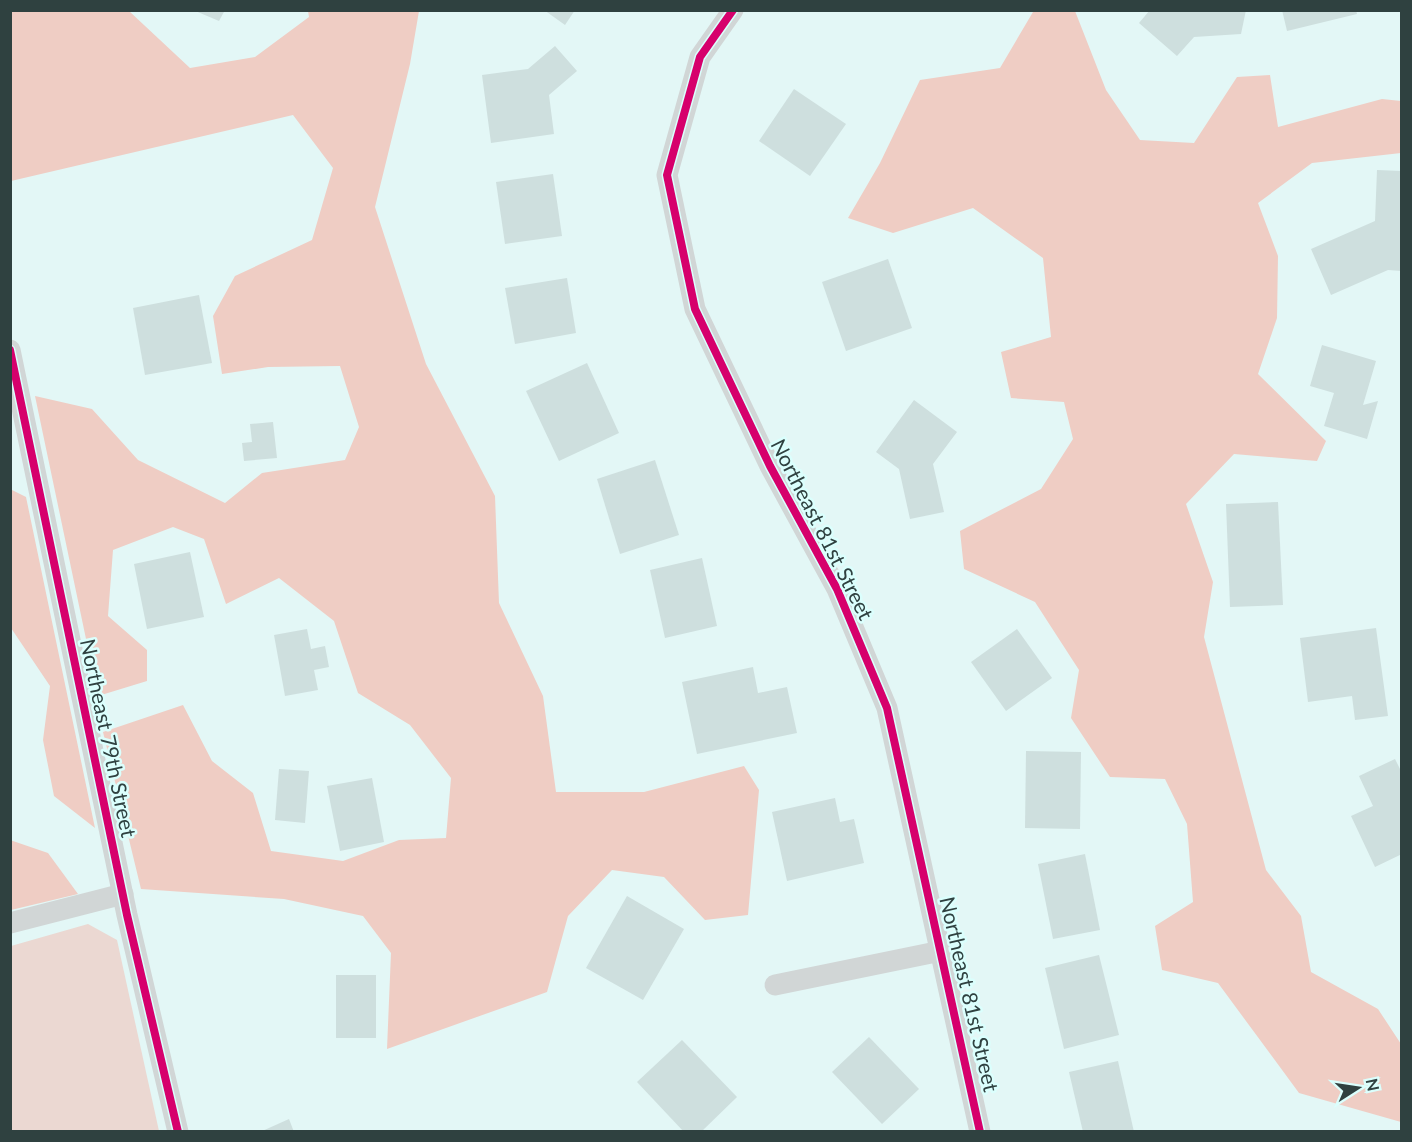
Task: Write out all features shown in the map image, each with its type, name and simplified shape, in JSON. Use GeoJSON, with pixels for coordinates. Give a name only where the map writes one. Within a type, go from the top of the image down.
{"type":"FeatureCollection","features":[{"type":"Feature","properties":{"kind":"street","name":"Northeast 81st Street"},"geometry":{"type":"LineString","coordinates":[[733,10],[700,57],[667,175],[695,309],[770,466],[837,589],[887,708],[981,1131]]}},
{"type":"Feature","properties":{"kind":"street","name":"Northeast 79th Street"},"geometry":{"type":"LineString","coordinates":[[10,350],[123,894],[178,1131]]}},
{"type":"Feature","properties":{"kind":"street"},"geometry":{"type":"LineString","coordinates":[[10,923],[123,894]]}},
{"type":"Feature","properties":{"kind":"street"},"geometry":{"type":"LineString","coordinates":[[775,985],[942,951]]}},
{"type":"Feature","properties":{"kind":"shaded area"},"geometry":{"type":"Polygon","coordinates":[[[10,11],[129,11],[190,68],[255,57],[309,17],[308,11],[419,11],[410,64],[375,207],[426,364],[495,496],[499,603],[543,696],[556,792],[644,792],[744,766],[759,790],[748,915],[705,920],[664,877],[612,870],[568,916],[547,992],[387,1049],[391,953],[363,916],[284,899],[141,889],[103,732],[183,705],[212,761],[253,793],[271,851],[343,861],[399,840],[446,838],[451,778],[410,725],[358,693],[334,621],[279,578],[226,604],[204,539],[173,527],[113,550],[108,616],[147,650],[147,681],[98,696],[35,396],[92,409],[138,460],[225,503],[262,473],[345,460],[359,427],[340,366],[268,367],[222,374],[213,316],[235,276],[312,240],[333,168],[293,115],[11,181],[10,11]]]}},
{"type":"Feature","properties":{"kind":"shaded area"},"geometry":{"type":"Polygon","coordinates":[[[1075,11],[1106,90],[1140,140],[1194,143],[1237,77],[1270,75],[1278,127],[1382,99],[1401,101],[1401,153],[1312,163],[1258,203],[1278,256],[1277,318],[1258,374],[1326,441],[1317,461],[1234,454],[1186,504],[1213,582],[1204,637],[1266,870],[1301,916],[1311,972],[1378,1009],[1401,1044],[1401,1122],[1299,1093],[1218,983],[1162,970],[1155,926],[1193,902],[1187,824],[1165,779],[1110,777],[1071,718],[1079,670],[1035,602],[964,569],[960,531],[1041,489],[1073,439],[1064,402],[1011,398],[1001,352],[1051,337],[1043,258],[973,208],[893,233],[848,218],[880,163],[920,80],[1000,68],[1033,12],[1075,11]]]}},
{"type":"Feature","properties":{"kind":"shaded area"},"geometry":{"type":"Polygon","coordinates":[[[10,489],[26,497],[95,828],[54,796],[43,740],[50,686],[11,628],[10,489]]]}},
{"type":"Feature","properties":{"kind":"shaded area"},"geometry":{"type":"Polygon","coordinates":[[[10,840],[48,853],[78,894],[11,910],[10,840]]]}},
{"type":"Feature","properties":{"kind":"shaded area"},"geometry":{"type":"Polygon","coordinates":[[[88,924],[117,940],[159,1131],[11,1131],[11,946],[88,924]]]}},
{"type":"Feature","properties":{"kind":"building"},"geometry":{"type":"Polygon","coordinates":[[[193,10],[225,10],[219,21],[193,10]]]}},
{"type":"Feature","properties":{"kind":"building"},"geometry":{"type":"Polygon","coordinates":[[[544,10],[575,10],[565,25],[544,10]]]}},
{"type":"Feature","properties":{"kind":"building"},"geometry":{"type":"Polygon","coordinates":[[[1150,10],[1246,10],[1241,34],[1194,37],[1177,56],[1139,23],[1150,10]]]}},
{"type":"Feature","properties":{"kind":"building"},"geometry":{"type":"Polygon","coordinates":[[[1282,10],[1356,10],[1357,14],[1287,31],[1282,10]]]}},
{"type":"Feature","properties":{"kind":"building"},"geometry":{"type":"Polygon","coordinates":[[[555,46],[577,71],[549,95],[554,134],[491,143],[482,75],[528,69],[555,46]]]}},
{"type":"Feature","properties":{"kind":"building"},"geometry":{"type":"Polygon","coordinates":[[[794,89],[846,124],[810,176],[759,141],[794,89]]]}},
{"type":"Feature","properties":{"kind":"building"},"geometry":{"type":"Polygon","coordinates":[[[1377,170],[1402,171],[1402,271],[1388,270],[1331,295],[1311,249],[1375,221],[1377,170]]]}},
{"type":"Feature","properties":{"kind":"building"},"geometry":{"type":"Polygon","coordinates":[[[553,174],[562,236],[505,244],[496,182],[553,174]]]}},
{"type":"Feature","properties":{"kind":"building"},"geometry":{"type":"Polygon","coordinates":[[[888,259],[912,328],[846,351],[822,282],[888,259]]]}},
{"type":"Feature","properties":{"kind":"building"},"geometry":{"type":"Polygon","coordinates":[[[567,278],[576,333],[515,344],[505,288],[567,278]]]}},
{"type":"Feature","properties":{"kind":"building"},"geometry":{"type":"Polygon","coordinates":[[[199,295],[212,363],[145,375],[133,308],[199,295]]]}},
{"type":"Feature","properties":{"kind":"building"},"geometry":{"type":"Polygon","coordinates":[[[1322,345],[1376,361],[1363,405],[1378,401],[1367,439],[1324,426],[1334,393],[1310,386],[1322,345]]]}},
{"type":"Feature","properties":{"kind":"building"},"geometry":{"type":"Polygon","coordinates":[[[587,363],[619,433],[559,461],[526,391],[587,363]]]}},
{"type":"Feature","properties":{"kind":"building"},"geometry":{"type":"Polygon","coordinates":[[[914,400],[957,432],[933,464],[944,512],[910,519],[899,469],[876,452],[914,400]]]}},
{"type":"Feature","properties":{"kind":"building"},"geometry":{"type":"Polygon","coordinates":[[[273,422],[277,458],[244,461],[242,443],[252,442],[250,424],[273,422]]]}},
{"type":"Feature","properties":{"kind":"building"},"geometry":{"type":"Polygon","coordinates":[[[655,460],[679,535],[620,554],[597,479],[655,460]]]}},
{"type":"Feature","properties":{"kind":"building"},"geometry":{"type":"Polygon","coordinates":[[[1278,502],[1283,605],[1230,607],[1226,504],[1278,502]]]}},
{"type":"Feature","properties":{"kind":"building"},"geometry":{"type":"Polygon","coordinates":[[[190,552],[204,617],[147,629],[134,564],[190,552]]]}},
{"type":"Feature","properties":{"kind":"building"},"geometry":{"type":"Polygon","coordinates":[[[702,558],[717,626],[665,638],[650,570],[702,558]]]}},
{"type":"Feature","properties":{"kind":"building"},"geometry":{"type":"Polygon","coordinates":[[[1376,628],[1388,716],[1355,720],[1352,696],[1308,702],[1300,638],[1376,628]]]}},
{"type":"Feature","properties":{"kind":"building"},"geometry":{"type":"Polygon","coordinates":[[[307,629],[311,649],[325,646],[329,667],[314,670],[318,690],[285,696],[274,635],[307,629]]]}},
{"type":"Feature","properties":{"kind":"building"},"geometry":{"type":"Polygon","coordinates":[[[1017,629],[1052,678],[1006,711],[971,662],[1017,629]]]}},
{"type":"Feature","properties":{"kind":"building"},"geometry":{"type":"Polygon","coordinates":[[[753,667],[758,693],[787,687],[797,733],[697,754],[682,682],[753,667]]]}},
{"type":"Feature","properties":{"kind":"building"},"geometry":{"type":"Polygon","coordinates":[[[1026,751],[1081,752],[1080,829],[1025,828],[1026,751]]]}},
{"type":"Feature","properties":{"kind":"building"},"geometry":{"type":"Polygon","coordinates":[[[1395,759],[1402,773],[1402,854],[1375,867],[1351,816],[1373,806],[1359,776],[1395,759]]]}},
{"type":"Feature","properties":{"kind":"building"},"geometry":{"type":"Polygon","coordinates":[[[279,769],[309,771],[305,823],[275,820],[279,769]]]}},
{"type":"Feature","properties":{"kind":"building"},"geometry":{"type":"Polygon","coordinates":[[[372,778],[384,842],[340,851],[327,786],[372,778]]]}},
{"type":"Feature","properties":{"kind":"building"},"geometry":{"type":"Polygon","coordinates":[[[835,798],[840,822],[854,819],[864,863],[787,881],[772,812],[835,798]]]}},
{"type":"Feature","properties":{"kind":"building"},"geometry":{"type":"Polygon","coordinates":[[[1085,854],[1100,930],[1053,939],[1038,864],[1085,854]]]}},
{"type":"Feature","properties":{"kind":"building"},"geometry":{"type":"Polygon","coordinates":[[[627,896],[684,929],[643,1000],[586,968],[627,896]]]}},
{"type":"Feature","properties":{"kind":"building"},"geometry":{"type":"Polygon","coordinates":[[[1099,955],[1119,1035],[1064,1049],[1045,968],[1099,955]]]}},
{"type":"Feature","properties":{"kind":"building"},"geometry":{"type":"Polygon","coordinates":[[[336,975],[376,975],[376,1038],[336,1038],[336,975]]]}},
{"type":"Feature","properties":{"kind":"building"},"geometry":{"type":"Polygon","coordinates":[[[869,1037],[919,1089],[882,1124],[832,1072],[869,1037]]]}},
{"type":"Feature","properties":{"kind":"building"},"geometry":{"type":"Polygon","coordinates":[[[682,1040],[737,1097],[701,1132],[684,1132],[637,1082],[682,1040]]]}},
{"type":"Feature","properties":{"kind":"building"},"geometry":{"type":"Polygon","coordinates":[[[1118,1061],[1134,1132],[1083,1132],[1069,1072],[1118,1061]]]}},
{"type":"Feature","properties":{"kind":"building"},"geometry":{"type":"Polygon","coordinates":[[[289,1119],[294,1132],[260,1132],[289,1119]]]}},
{"type":"Feature","properties":{"kind":"cycle path"},"geometry":{"type":"LineString","coordinates":[[733,10],[700,57],[667,175],[695,309],[770,466],[837,589],[887,708],[980,1132]]}},
{"type":"Feature","properties":{"kind":"cycle path"},"geometry":{"type":"LineString","coordinates":[[10,350],[127,915],[178,1132]]}}]}
